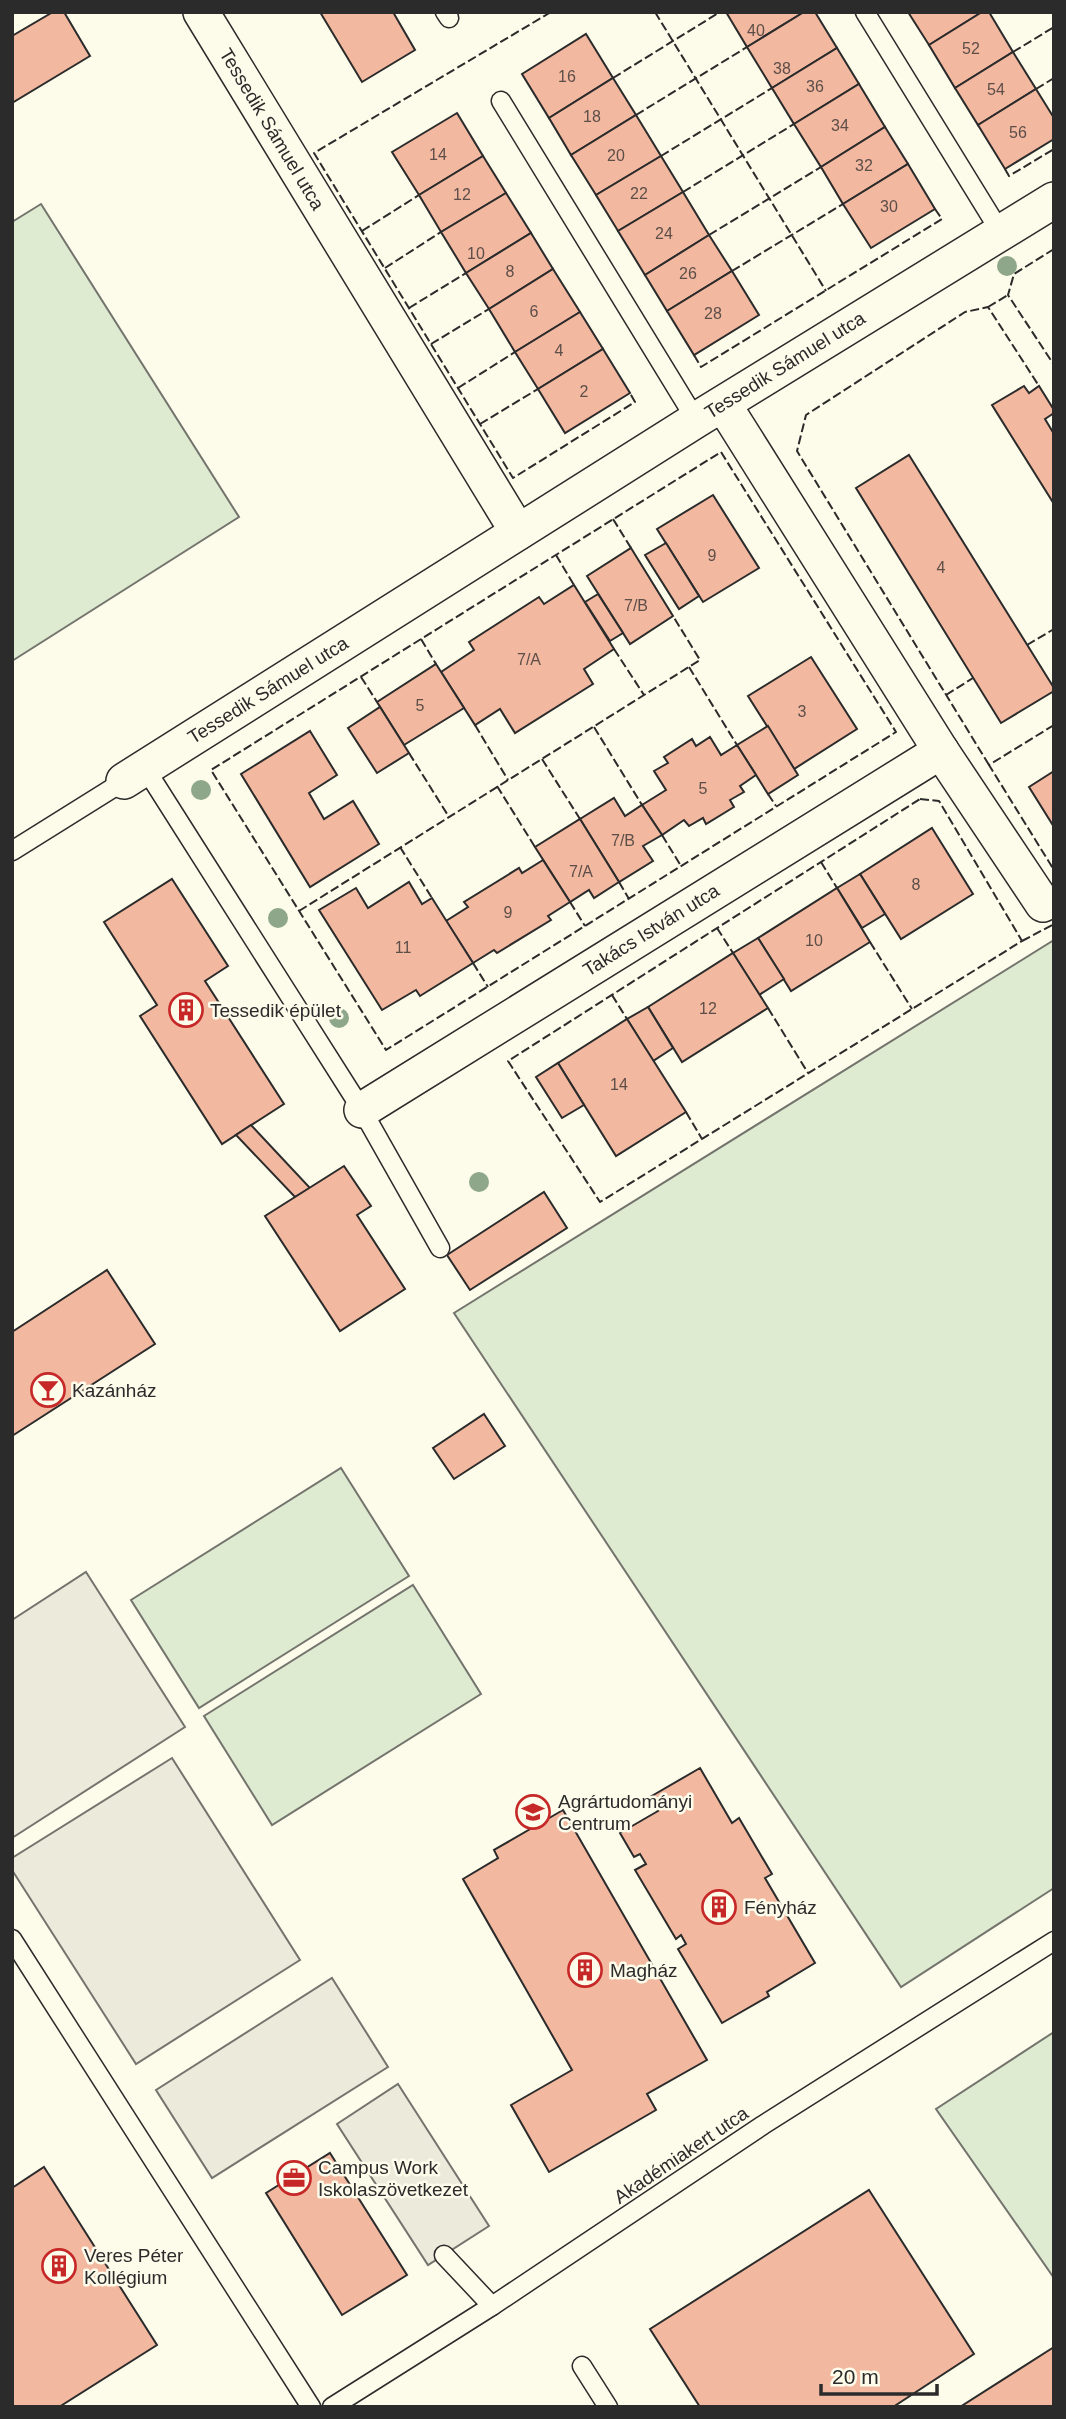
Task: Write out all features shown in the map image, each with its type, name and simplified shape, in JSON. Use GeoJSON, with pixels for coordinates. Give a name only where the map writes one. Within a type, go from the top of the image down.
{"type":"FeatureCollection","features":[{"type":"Feature","properties":{"kind":"street","name":"Tessedik Sámuel utca"},"geometry":{"type":"LineString","coordinates":[[201,12],[518,532]]}},
{"type":"Feature","properties":{"kind":"street","name":"Tessedik Sámuel utca"},"geometry":{"type":"LineString","coordinates":[[134,775],[518,532],[1054,200]]}},
{"type":"Feature","properties":{"kind":"street"},"geometry":{"type":"LineString","coordinates":[[710,412],[1043,904]]}},
{"type":"Feature","properties":{"kind":"street","name":"Takács István utca"},"geometry":{"type":"LineString","coordinates":[[362,1110],[941,751]]}},
{"type":"Feature","properties":{"kind":"lane"},"geometry":{"type":"LineString","coordinates":[[865,12],[1001,233]]}},
{"type":"Feature","properties":{"kind":"lane"},"geometry":{"type":"LineString","coordinates":[[501,101],[710,412]]}},
{"type":"Feature","properties":{"kind":"lane"},"geometry":{"type":"LineString","coordinates":[[12,850],[134,775],[362,1110],[440,1248]]}},
{"type":"Feature","properties":{"kind":"lane"},"geometry":{"type":"LineString","coordinates":[[12,1939],[311,2407]]}},
{"type":"Feature","properties":{"kind":"lane","name":"Akadémiakert utca"},"geometry":{"type":"LineString","coordinates":[[332,2407],[492,2306],[763,2125],[1054,1941]]}},
{"type":"Feature","properties":{"kind":"lane"},"geometry":{"type":"LineString","coordinates":[[443,2255],[492,2306]]}},
{"type":"Feature","properties":{"kind":"lane"},"geometry":{"type":"LineString","coordinates":[[582,2366],[608,2407]]}},
{"type":"Feature","properties":{"kind":"green space"},"geometry":{"type":"Polygon","coordinates":[[[41,204],[239,517],[12,661],[12,222],[41,204]]]}},
{"type":"Feature","properties":{"kind":"green space"},"geometry":{"type":"Polygon","coordinates":[[[1054,940],[1054,1888],[901,1987],[454,1313],[1054,940]]]}},
{"type":"Feature","properties":{"kind":"green space"},"geometry":{"type":"Polygon","coordinates":[[[341,1468],[409,1576],[199,1708],[131,1600],[341,1468]]]}},
{"type":"Feature","properties":{"kind":"green space"},"geometry":{"type":"Polygon","coordinates":[[[413,1585],[481,1694],[272,1825],[204,1716],[413,1585]]]}},
{"type":"Feature","properties":{"kind":"green space"},"geometry":{"type":"Polygon","coordinates":[[[1054,2032],[1054,2278],[936,2109],[1054,2032]]]}},
{"type":"Feature","properties":{"kind":"shaded area"},"geometry":{"type":"Polygon","coordinates":[[[86,1572],[185,1727],[12,1838],[12,1620],[86,1572]]]}},
{"type":"Feature","properties":{"kind":"shaded area"},"geometry":{"type":"Polygon","coordinates":[[[172,1758],[300,1960],[136,2064],[12,1870],[12,1858],[172,1758]]]}},
{"type":"Feature","properties":{"kind":"shaded area"},"geometry":{"type":"Polygon","coordinates":[[[332,1978],[388,2067],[212,2178],[156,2090],[332,1978]]]}},
{"type":"Feature","properties":{"kind":"shaded area"},"geometry":{"type":"Polygon","coordinates":[[[398,2084],[489,2226],[428,2265],[337,2124],[398,2084]]]}},
{"type":"Feature","properties":{"kind":"building"},"geometry":{"type":"Polygon","coordinates":[[[53,12],[64,12],[90,56],[12,103],[12,36],[53,12]]]}},
{"type":"Feature","properties":{"kind":"building"},"geometry":{"type":"Polygon","coordinates":[[[320,12],[393,12],[415,50],[362,82],[320,12]]]}},
{"type":"Feature","properties":{"kind":"building"},"geometry":{"type":"Polygon","coordinates":[[[726,12],[804,12],[747,47],[726,12]]]}},
{"type":"Feature","properties":{"kind":"building"},"geometry":{"type":"Polygon","coordinates":[[[804,12],[815,12],[837,48],[772,88],[747,47],[804,12]]]}},
{"type":"Feature","properties":{"kind":"building"},"geometry":{"type":"Polygon","coordinates":[[[908,12],[982,12],[929,45],[908,12]]]}},
{"type":"Feature","properties":{"kind":"building"},"geometry":{"type":"Polygon","coordinates":[[[982,12],[989,12],[1013,52],[955,88],[929,45],[982,12]]]}},
{"type":"Feature","properties":{"kind":"building"},"geometry":{"type":"Polygon","coordinates":[[[586,34],[613,78],[549,118],[522,74],[586,34]]]}},
{"type":"Feature","properties":{"kind":"building"},"geometry":{"type":"Polygon","coordinates":[[[837,48],[859,84],[794,124],[772,88],[837,48]]]}},
{"type":"Feature","properties":{"kind":"building"},"geometry":{"type":"Polygon","coordinates":[[[1013,52],[1036,89],[978,125],[955,88],[1013,52]]]}},
{"type":"Feature","properties":{"kind":"building"},"geometry":{"type":"Polygon","coordinates":[[[613,78],[636,115],[571,155],[549,118],[613,78]]]}},
{"type":"Feature","properties":{"kind":"building"},"geometry":{"type":"Polygon","coordinates":[[[859,84],[885,127],[821,167],[794,124],[859,84]]]}},
{"type":"Feature","properties":{"kind":"building"},"geometry":{"type":"Polygon","coordinates":[[[1036,89],[1054,118],[1054,139],[1005,169],[978,125],[1036,89]]]}},
{"type":"Feature","properties":{"kind":"building"},"geometry":{"type":"Polygon","coordinates":[[[457,113],[483,156],[419,195],[392,152],[457,113]]]}},
{"type":"Feature","properties":{"kind":"building"},"geometry":{"type":"Polygon","coordinates":[[[636,115],[661,156],[596,195],[571,155],[636,115]]]}},
{"type":"Feature","properties":{"kind":"building"},"geometry":{"type":"Polygon","coordinates":[[[885,127],[908,164],[843,204],[821,167],[885,127]]]}},
{"type":"Feature","properties":{"kind":"building"},"geometry":{"type":"Polygon","coordinates":[[[483,156],[506,193],[441,232],[419,195],[483,156]]]}},
{"type":"Feature","properties":{"kind":"building"},"geometry":{"type":"Polygon","coordinates":[[[661,156],[683,192],[618,231],[596,195],[661,156]]]}},
{"type":"Feature","properties":{"kind":"building"},"geometry":{"type":"Polygon","coordinates":[[[908,164],[935,209],[871,248],[843,204],[908,164]]]}},
{"type":"Feature","properties":{"kind":"building"},"geometry":{"type":"Polygon","coordinates":[[[683,192],[709,235],[645,275],[618,231],[683,192]]]}},
{"type":"Feature","properties":{"kind":"building"},"geometry":{"type":"Polygon","coordinates":[[[506,193],[531,233],[466,273],[441,232],[506,193]]]}},
{"type":"Feature","properties":{"kind":"building"},"geometry":{"type":"Polygon","coordinates":[[[531,233],[553,269],[489,309],[466,273],[531,233]]]}},
{"type":"Feature","properties":{"kind":"building"},"geometry":{"type":"Polygon","coordinates":[[[709,235],[732,271],[667,311],[645,275],[709,235]]]}},
{"type":"Feature","properties":{"kind":"building"},"geometry":{"type":"Polygon","coordinates":[[[553,269],[580,312],[515,352],[489,309],[553,269]]]}},
{"type":"Feature","properties":{"kind":"building"},"geometry":{"type":"Polygon","coordinates":[[[732,271],[759,315],[694,355],[667,311],[732,271]]]}},
{"type":"Feature","properties":{"kind":"building"},"geometry":{"type":"Polygon","coordinates":[[[580,312],[603,349],[538,389],[515,352],[580,312]]]}},
{"type":"Feature","properties":{"kind":"building"},"geometry":{"type":"Polygon","coordinates":[[[603,349],[630,393],[565,433],[538,389],[603,349]]]}},
{"type":"Feature","properties":{"kind":"building"},"geometry":{"type":"Polygon","coordinates":[[[1024,386],[1029,393],[1039,386],[1054,410],[1054,413],[1045,419],[1054,434],[1054,504],[992,405],[1024,386]]]}},
{"type":"Feature","properties":{"kind":"building"},"geometry":{"type":"Polygon","coordinates":[[[909,455],[1054,688],[1054,691],[1001,723],[856,488],[909,455]]]}},
{"type":"Feature","properties":{"kind":"building"},"geometry":{"type":"Polygon","coordinates":[[[713,495],[759,568],[703,602],[657,529],[713,495]]]}},
{"type":"Feature","properties":{"kind":"building"},"geometry":{"type":"Polygon","coordinates":[[[666,543],[699,596],[679,609],[645,555],[666,543]]]}},
{"type":"Feature","properties":{"kind":"building"},"geometry":{"type":"Polygon","coordinates":[[[631,548],[673,616],[630,644],[587,576],[631,548]]]}},
{"type":"Feature","properties":{"kind":"building"},"geometry":{"type":"Polygon","coordinates":[[[574,585],[614,649],[584,669],[593,684],[515,733],[500,709],[475,725],[441,672],[474,650],[469,642],[539,597],[544,604],[574,585]]]}},
{"type":"Feature","properties":{"kind":"building"},"geometry":{"type":"Polygon","coordinates":[[[598,594],[623,633],[610,641],[585,602],[598,594]]]}},
{"type":"Feature","properties":{"kind":"building"},"geometry":{"type":"Polygon","coordinates":[[[811,657],[857,729],[794,769],[748,696],[811,657]]]}},
{"type":"Feature","properties":{"kind":"building"},"geometry":{"type":"Polygon","coordinates":[[[436,664],[464,708],[404,745],[377,702],[436,664]]]}},
{"type":"Feature","properties":{"kind":"building"},"geometry":{"type":"Polygon","coordinates":[[[380,707],[409,753],[377,773],[348,728],[380,707]]]}},
{"type":"Feature","properties":{"kind":"building"},"geometry":{"type":"Polygon","coordinates":[[[768,726],[798,775],[768,794],[737,745],[768,726]]]}},
{"type":"Feature","properties":{"kind":"building"},"geometry":{"type":"Polygon","coordinates":[[[310,731],[337,775],[309,793],[324,819],[353,801],[379,844],[310,887],[241,774],[310,731]]]}},
{"type":"Feature","properties":{"kind":"building"},"geometry":{"type":"Polygon","coordinates":[[[710,737],[721,755],[737,745],[756,775],[740,786],[744,792],[730,800],[734,807],[706,824],[703,818],[689,826],[684,820],[662,835],[642,805],[666,790],[654,771],[668,763],[664,757],[692,739],[696,746],[710,737]]]}},
{"type":"Feature","properties":{"kind":"building"},"geometry":{"type":"Polygon","coordinates":[[[1054,771],[1054,827],[1029,787],[1054,771]]]}},
{"type":"Feature","properties":{"kind":"building"},"geometry":{"type":"Polygon","coordinates":[[[614,798],[625,816],[642,805],[662,835],[643,846],[653,861],[619,882],[580,819],[614,798]]]}},
{"type":"Feature","properties":{"kind":"building"},"geometry":{"type":"Polygon","coordinates":[[[580,819],[619,882],[594,898],[589,890],[570,902],[535,847],[580,819]]]}},
{"type":"Feature","properties":{"kind":"building"},"geometry":{"type":"Polygon","coordinates":[[[932,828],[973,894],[901,939],[860,874],[932,828]]]}},
{"type":"Feature","properties":{"kind":"building"},"geometry":{"type":"Polygon","coordinates":[[[543,860],[570,902],[548,916],[551,920],[497,953],[494,950],[473,963],[446,921],[468,907],[464,902],[519,868],[522,873],[543,860]]]}},
{"type":"Feature","properties":{"kind":"building"},"geometry":{"type":"Polygon","coordinates":[[[860,874],[885,914],[862,928],[837,888],[860,874]]]}},
{"type":"Feature","properties":{"kind":"building","name":"Tessedik épület"},"geometry":{"type":"Polygon","coordinates":[[[172,879],[228,966],[205,981],[284,1104],[222,1144],[140,1016],[157,1005],[104,922],[172,879]]]}},
{"type":"Feature","properties":{"kind":"building"},"geometry":{"type":"Polygon","coordinates":[[[409,882],[422,904],[432,898],[473,963],[420,996],[416,990],[382,1010],[319,910],[356,888],[368,908],[409,882]]]}},
{"type":"Feature","properties":{"kind":"building"},"geometry":{"type":"Polygon","coordinates":[[[837,888],[870,942],[791,991],[758,938],[837,888]]]}},
{"type":"Feature","properties":{"kind":"building"},"geometry":{"type":"Polygon","coordinates":[[[758,938],[784,979],[759,995],[733,953],[758,938]]]}},
{"type":"Feature","properties":{"kind":"building"},"geometry":{"type":"Polygon","coordinates":[[[733,953],[768,1008],[682,1062],[648,1007],[733,953]]]}},
{"type":"Feature","properties":{"kind":"building"},"geometry":{"type":"Polygon","coordinates":[[[648,1007],[673,1048],[653,1061],[627,1019],[648,1007]]]}},
{"type":"Feature","properties":{"kind":"building"},"geometry":{"type":"Polygon","coordinates":[[[627,1019],[686,1112],[616,1156],[558,1063],[627,1019]]]}},
{"type":"Feature","properties":{"kind":"building"},"geometry":{"type":"Polygon","coordinates":[[[558,1063],[584,1105],[562,1118],[536,1077],[558,1063]]]}},
{"type":"Feature","properties":{"kind":"building"},"geometry":{"type":"Polygon","coordinates":[[[251,1125],[310,1188],[295,1197],[236,1135],[251,1125]]]}},
{"type":"Feature","properties":{"kind":"building"},"geometry":{"type":"Polygon","coordinates":[[[344,1166],[371,1206],[357,1215],[405,1289],[340,1331],[265,1216],[344,1166]]]}},
{"type":"Feature","properties":{"kind":"building"},"geometry":{"type":"Polygon","coordinates":[[[544,1192],[567,1228],[470,1290],[447,1255],[544,1192]]]}},
{"type":"Feature","properties":{"kind":"building","name":"Kazánház"},"geometry":{"type":"Polygon","coordinates":[[[107,1270],[155,1344],[12,1436],[12,1332],[107,1270]]]}},
{"type":"Feature","properties":{"kind":"building"},"geometry":{"type":"Polygon","coordinates":[[[484,1414],[505,1446],[454,1479],[433,1448],[484,1414]]]}},
{"type":"Feature","properties":{"kind":"building","name":"Fényház"},"geometry":{"type":"Polygon","coordinates":[[[700,1768],[732,1823],[739,1818],[772,1874],[765,1878],[815,1963],[767,1992],[769,1996],[722,2023],[678,1949],[686,1944],[681,1935],[676,1939],[635,1870],[646,1864],[640,1854],[634,1857],[620,1833],[658,1811],[650,1797],[700,1768]]]}},
{"type":"Feature","properties":{"kind":"building","name":"Magház"},"geometry":{"type":"Polygon","coordinates":[[[563,1810],[707,2060],[647,2094],[656,2110],[549,2172],[511,2105],[572,2070],[463,1879],[498,1858],[494,1850],[563,1810]]]}},
{"type":"Feature","properties":{"kind":"building"},"geometry":{"type":"Polygon","coordinates":[[[330,2153],[407,2275],[342,2315],[266,2193],[330,2153]]]}},
{"type":"Feature","properties":{"kind":"building","name":"Veres Péter Kollégium"},"geometry":{"type":"Polygon","coordinates":[[[44,2167],[157,2345],[59,2407],[12,2407],[12,2188],[44,2167]]]}},
{"type":"Feature","properties":{"kind":"building"},"geometry":{"type":"Polygon","coordinates":[[[869,2190],[974,2354],[893,2407],[700,2407],[650,2329],[869,2190]]]}},
{"type":"Feature","properties":{"kind":"building"},"geometry":{"type":"Polygon","coordinates":[[[1054,2347],[1054,2407],[960,2407],[1054,2347]]]}},
{"type":"Feature","properties":{"kind":"fence"},"geometry":{"type":"LineString","coordinates":[[551,12],[314,153],[513,478],[635,402],[630,393]]}},
{"type":"Feature","properties":{"kind":"fence"},"geometry":{"type":"LineString","coordinates":[[655,12],[826,291]]}},
{"type":"Feature","properties":{"kind":"fence"},"geometry":{"type":"LineString","coordinates":[[613,78],[720,12]]}},
{"type":"Feature","properties":{"kind":"fence"},"geometry":{"type":"LineString","coordinates":[[1013,52],[1054,27]]}},
{"type":"Feature","properties":{"kind":"fence"},"geometry":{"type":"LineString","coordinates":[[636,115],[747,47]]}},
{"type":"Feature","properties":{"kind":"fence"},"geometry":{"type":"LineString","coordinates":[[1036,89],[1054,78]]}},
{"type":"Feature","properties":{"kind":"fence"},"geometry":{"type":"LineString","coordinates":[[661,156],[772,88]]}},
{"type":"Feature","properties":{"kind":"fence"},"geometry":{"type":"LineString","coordinates":[[683,192],[794,124]]}},
{"type":"Feature","properties":{"kind":"fence"},"geometry":{"type":"LineString","coordinates":[[1005,169],[1009,176],[1054,149]]}},
{"type":"Feature","properties":{"kind":"fence"},"geometry":{"type":"LineString","coordinates":[[709,235],[821,167]]}},
{"type":"Feature","properties":{"kind":"fence"},"geometry":{"type":"LineString","coordinates":[[362,231],[419,195]]}},
{"type":"Feature","properties":{"kind":"fence"},"geometry":{"type":"LineString","coordinates":[[732,271],[843,204]]}},
{"type":"Feature","properties":{"kind":"fence"},"geometry":{"type":"LineString","coordinates":[[694,355],[701,367],[942,219],[935,209]]}},
{"type":"Feature","properties":{"kind":"fence"},"geometry":{"type":"LineString","coordinates":[[385,268],[441,232]]}},
{"type":"Feature","properties":{"kind":"fence"},"geometry":{"type":"LineString","coordinates":[[1054,249],[1014,274],[1008,295],[1054,365]]}},
{"type":"Feature","properties":{"kind":"fence"},"geometry":{"type":"LineString","coordinates":[[409,308],[466,273]]}},
{"type":"Feature","properties":{"kind":"fence"},"geometry":{"type":"LineString","coordinates":[[988,307],[1008,295]]}},
{"type":"Feature","properties":{"kind":"fence"},"geometry":{"type":"LineString","coordinates":[[989,765],[797,451],[806,415],[965,312],[988,307],[1039,386]]}},
{"type":"Feature","properties":{"kind":"fence"},"geometry":{"type":"LineString","coordinates":[[431,344],[489,309]]}},
{"type":"Feature","properties":{"kind":"fence"},"geometry":{"type":"LineString","coordinates":[[458,388],[515,352]]}},
{"type":"Feature","properties":{"kind":"fence"},"geometry":{"type":"LineString","coordinates":[[480,424],[538,389]]}},
{"type":"Feature","properties":{"kind":"fence"},"geometry":{"type":"LineString","coordinates":[[721,452],[896,732],[386,1050],[211,770],[721,452]]}},
{"type":"Feature","properties":{"kind":"fence"},"geometry":{"type":"LineString","coordinates":[[613,519],[631,548]]}},
{"type":"Feature","properties":{"kind":"fence"},"geometry":{"type":"LineString","coordinates":[[556,555],[574,585]]}},
{"type":"Feature","properties":{"kind":"fence"},"geometry":{"type":"LineString","coordinates":[[299,911],[700,660],[673,616]]}},
{"type":"Feature","properties":{"kind":"fence"},"geometry":{"type":"LineString","coordinates":[[1027,645],[1054,629]]}},
{"type":"Feature","properties":{"kind":"fence"},"geometry":{"type":"LineString","coordinates":[[421,639],[436,664]]}},
{"type":"Feature","properties":{"kind":"fence"},"geometry":{"type":"LineString","coordinates":[[614,649],[644,695]]}},
{"type":"Feature","properties":{"kind":"fence"},"geometry":{"type":"LineString","coordinates":[[689,667],[737,745]]}},
{"type":"Feature","properties":{"kind":"fence"},"geometry":{"type":"LineString","coordinates":[[361,677],[377,702]]}},
{"type":"Feature","properties":{"kind":"fence"},"geometry":{"type":"LineString","coordinates":[[946,695],[973,678]]}},
{"type":"Feature","properties":{"kind":"fence"},"geometry":{"type":"LineString","coordinates":[[475,725],[508,780]]}},
{"type":"Feature","properties":{"kind":"fence"},"geometry":{"type":"LineString","coordinates":[[1054,725],[989,765],[1054,870]]}},
{"type":"Feature","properties":{"kind":"fence"},"geometry":{"type":"LineString","coordinates":[[594,727],[642,805]]}},
{"type":"Feature","properties":{"kind":"fence"},"geometry":{"type":"LineString","coordinates":[[409,753],[449,817]]}},
{"type":"Feature","properties":{"kind":"fence"},"geometry":{"type":"LineString","coordinates":[[542,759],[580,819]]}},
{"type":"Feature","properties":{"kind":"fence"},"geometry":{"type":"LineString","coordinates":[[497,786],[535,847]]}},
{"type":"Feature","properties":{"kind":"fence"},"geometry":{"type":"LineString","coordinates":[[768,794],[776,806]]}},
{"type":"Feature","properties":{"kind":"fence"},"geometry":{"type":"LineString","coordinates":[[920,799],[939,801],[1022,941],[600,1202],[508,1061],[920,799]]}},
{"type":"Feature","properties":{"kind":"fence"},"geometry":{"type":"LineString","coordinates":[[662,835],[681,866]]}},
{"type":"Feature","properties":{"kind":"fence"},"geometry":{"type":"LineString","coordinates":[[400,847],[432,898]]}},
{"type":"Feature","properties":{"kind":"fence"},"geometry":{"type":"LineString","coordinates":[[821,862],[837,888]]}},
{"type":"Feature","properties":{"kind":"fence"},"geometry":{"type":"LineString","coordinates":[[619,882],[629,899]]}},
{"type":"Feature","properties":{"kind":"fence"},"geometry":{"type":"LineString","coordinates":[[570,902],[585,926]]}},
{"type":"Feature","properties":{"kind":"fence"},"geometry":{"type":"LineString","coordinates":[[1022,941],[1054,924]]}},
{"type":"Feature","properties":{"kind":"fence"},"geometry":{"type":"LineString","coordinates":[[717,928],[733,953]]}},
{"type":"Feature","properties":{"kind":"fence"},"geometry":{"type":"LineString","coordinates":[[870,942],[912,1009]]}},
{"type":"Feature","properties":{"kind":"fence"},"geometry":{"type":"LineString","coordinates":[[473,963],[488,987]]}},
{"type":"Feature","properties":{"kind":"fence"},"geometry":{"type":"LineString","coordinates":[[612,995],[627,1019]]}},
{"type":"Feature","properties":{"kind":"fence"},"geometry":{"type":"LineString","coordinates":[[768,1008],[808,1073]]}},
{"type":"Feature","properties":{"kind":"fence"},"geometry":{"type":"LineString","coordinates":[[686,1112],[702,1139]]}},
{"type":"Feature","properties":{"kind":"place","name":"Tessedik épület"},"geometry":{"type":"Point","coordinates":[186,1010]}},
{"type":"Feature","properties":{"kind":"place","name":"Kazánház"},"geometry":{"type":"Point","coordinates":[48,1390]}},
{"type":"Feature","properties":{"kind":"place","name":"Agrártudományi Centrum"},"geometry":{"type":"Point","coordinates":[533,1812]}},
{"type":"Feature","properties":{"kind":"place","name":"Fényház"},"geometry":{"type":"Point","coordinates":[719,1907]}},
{"type":"Feature","properties":{"kind":"place","name":"Magház"},"geometry":{"type":"Point","coordinates":[585,1970]}},
{"type":"Feature","properties":{"kind":"place","name":"Campus Work Iskolaszövetkezet"},"geometry":{"type":"Point","coordinates":[294,2178]}},
{"type":"Feature","properties":{"kind":"place","name":"Veres Péter Kollégium"},"geometry":{"type":"Point","coordinates":[59,2266]}}]}
